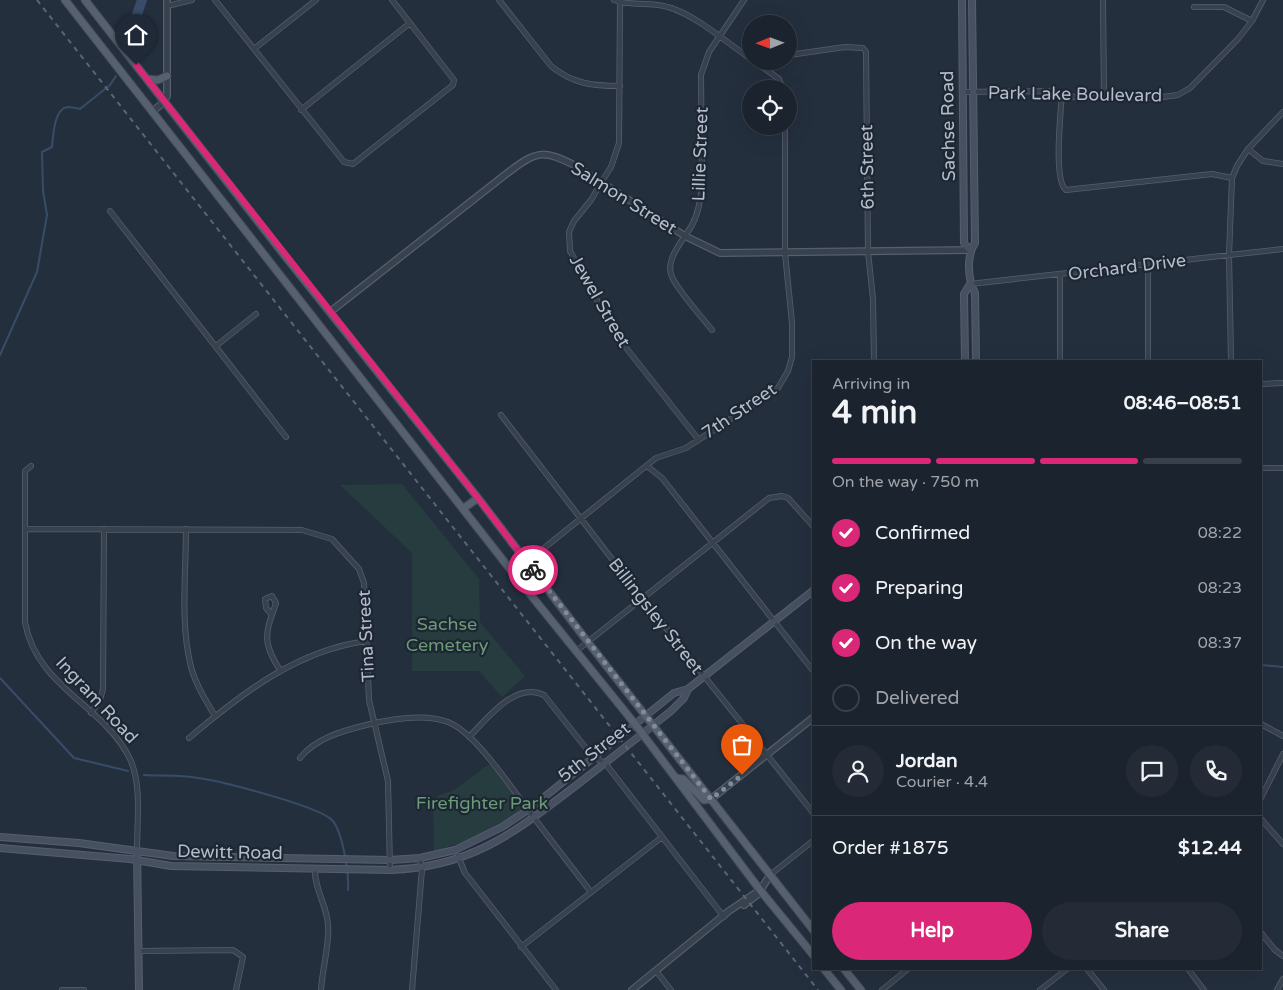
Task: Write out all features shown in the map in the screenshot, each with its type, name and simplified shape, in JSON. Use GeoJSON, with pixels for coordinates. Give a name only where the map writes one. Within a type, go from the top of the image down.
{"type":"FeatureCollection","features":[{"type":"Feature","properties":{"kind":"main road"},"geometry":{"type":"LineString","coordinates":[[65,0],[575,652],[642,734],[760,890],[812,954]]}},
{"type":"Feature","properties":{"kind":"main road"},"geometry":{"type":"LineString","coordinates":[[85,0],[478,498],[645,716],[812,928]]}},
{"type":"Feature","properties":{"kind":"main road","name":"Sachse Road"},"geometry":{"type":"LineString","coordinates":[[962,0],[964,243],[970,250]]}},
{"type":"Feature","properties":{"kind":"main road","name":"Sachse Road"},"geometry":{"type":"LineString","coordinates":[[972,0],[975,243],[970,250],[970,284],[975,294],[976,360]]}},
{"type":"Feature","properties":{"kind":"main road"},"geometry":{"type":"LineString","coordinates":[[147,79],[158,80],[167,76]]}},
{"type":"Feature","properties":{"kind":"main road","name":"Sachse Road"},"geometry":{"type":"LineString","coordinates":[[965,360],[964,294],[970,284]]}},
{"type":"Feature","properties":{"kind":"main road"},"geometry":{"type":"LineString","coordinates":[[464,508],[478,498]]}},
{"type":"Feature","properties":{"kind":"main road","name":"5th Street"},"geometry":{"type":"LineString","coordinates":[[455,850],[494,832],[528,810],[634,724],[674,694],[688,689],[812,592]]}},
{"type":"Feature","properties":{"kind":"main road","name":"5th Street"},"geometry":{"type":"LineString","coordinates":[[459,858],[496,843],[534,818],[653,726],[684,698],[688,689]]}},
{"type":"Feature","properties":{"kind":"main road"},"geometry":{"type":"LineString","coordinates":[[580,768],[587,777]]}},
{"type":"Feature","properties":{"kind":"main road"},"geometry":{"type":"LineString","coordinates":[[676,778],[684,779],[704,800],[711,799]]}},
{"type":"Feature","properties":{"kind":"main road","name":"Dewitt Road"},"geometry":{"type":"LineString","coordinates":[[0,837],[163,854],[286,856],[352,860],[420,858],[455,850]]}},
{"type":"Feature","properties":{"kind":"main road","name":"Dewitt Road"},"geometry":{"type":"LineString","coordinates":[[0,848],[137,860],[162,864],[285,869],[422,869],[459,858]]}},
{"type":"Feature","properties":{"kind":"main road","name":"Ingram Road"},"geometry":{"type":"LineString","coordinates":[[137,850],[139,990]]}},
{"type":"Feature","properties":{"kind":"main road"},"geometry":{"type":"LineString","coordinates":[[162,864],[163,854]]}},
{"type":"Feature","properties":{"kind":"main road"},"geometry":{"type":"LineString","coordinates":[[285,869],[286,856]]}},
{"type":"Feature","properties":{"kind":"main road"},"geometry":{"type":"LineString","coordinates":[[315,858],[315,869]]}},
{"type":"Feature","properties":{"kind":"main road"},"geometry":{"type":"LineString","coordinates":[[825,970],[841,990]]}},
{"type":"Feature","properties":{"kind":"main road"},"geometry":{"type":"LineString","coordinates":[[845,970],[861,990]]}},
{"type":"Feature","properties":{"kind":"street"},"geometry":{"type":"LineString","coordinates":[[153,111],[164,102],[167,96],[168,3],[184,4],[192,0]]}},
{"type":"Feature","properties":{"kind":"street"},"geometry":{"type":"LineString","coordinates":[[215,0],[344,162],[353,164],[453,85],[454,80],[392,0]]}},
{"type":"Feature","properties":{"kind":"street"},"geometry":{"type":"LineString","coordinates":[[254,49],[316,0]]}},
{"type":"Feature","properties":{"kind":"street"},"geometry":{"type":"LineString","coordinates":[[499,0],[551,66],[559,73],[581,84],[620,86]]}},
{"type":"Feature","properties":{"kind":"street"},"geometry":{"type":"LineString","coordinates":[[614,0],[669,7],[684,13],[742,53]]}},
{"type":"Feature","properties":{"kind":"street","name":"Lillie Street"},"geometry":{"type":"LineString","coordinates":[[712,330],[672,278],[671,264],[693,224],[702,188],[701,75],[709,52],[744,0]]}},
{"type":"Feature","properties":{"kind":"street"},"geometry":{"type":"LineString","coordinates":[[1103,0],[1104,98]]}},
{"type":"Feature","properties":{"kind":"street","name":"Park Lake Boulevard"},"geometry":{"type":"LineString","coordinates":[[962,92],[1049,90],[1079,98],[1154,98],[1178,95],[1190,88],[1213,66],[1252,21],[1263,0]]}},
{"type":"Feature","properties":{"kind":"street","name":"Jewel Street"},"geometry":{"type":"LineString","coordinates":[[620,2],[619,143],[611,167],[591,200],[574,221],[570,232],[570,251],[616,335],[698,439]]}},
{"type":"Feature","properties":{"kind":"street"},"geometry":{"type":"LineString","coordinates":[[1194,7],[1224,7],[1252,21]]}},
{"type":"Feature","properties":{"kind":"street"},"geometry":{"type":"LineString","coordinates":[[302,110],[410,23]]}},
{"type":"Feature","properties":{"kind":"street","name":"6th Street"},"geometry":{"type":"LineString","coordinates":[[798,54],[844,47],[863,48],[866,52],[868,252],[873,299],[874,360]]}},
{"type":"Feature","properties":{"kind":"street"},"geometry":{"type":"LineString","coordinates":[[768,70],[779,80]]}},
{"type":"Feature","properties":{"kind":"street"},"geometry":{"type":"LineString","coordinates":[[1062,93],[1059,127],[1060,182],[1066,190],[1212,174],[1232,178]]}},
{"type":"Feature","properties":{"kind":"street"},"geometry":{"type":"LineString","coordinates":[[1231,360],[1229,255],[1232,178],[1248,149],[1283,112]]}},
{"type":"Feature","properties":{"kind":"street","name":"7th Street"},"geometry":{"type":"LineString","coordinates":[[513,573],[656,458],[686,448],[778,388],[788,371],[792,357],[792,323],[785,253],[785,135]]}},
{"type":"Feature","properties":{"kind":"street"},"geometry":{"type":"LineString","coordinates":[[1248,149],[1263,161],[1283,164]]}},
{"type":"Feature","properties":{"kind":"street","name":"Salmon Street"},"geometry":{"type":"LineString","coordinates":[[330,312],[531,156],[543,153],[557,156],[685,236],[720,253],[970,250]]}},
{"type":"Feature","properties":{"kind":"street"},"geometry":{"type":"LineString","coordinates":[[110,211],[286,437]]}},
{"type":"Feature","properties":{"kind":"street","name":"Orchard Drive"},"geometry":{"type":"LineString","coordinates":[[970,284],[1283,248]]}},
{"type":"Feature","properties":{"kind":"street"},"geometry":{"type":"LineString","coordinates":[[1148,264],[1148,360]]}},
{"type":"Feature","properties":{"kind":"street"},"geometry":{"type":"LineString","coordinates":[[1060,275],[1060,360]]}},
{"type":"Feature","properties":{"kind":"street"},"geometry":{"type":"LineString","coordinates":[[216,346],[256,314]]}},
{"type":"Feature","properties":{"kind":"street"},"geometry":{"type":"LineString","coordinates":[[1262,384],[1283,383]]}},
{"type":"Feature","properties":{"kind":"street","name":"Billingsley Street"},"geometry":{"type":"LineString","coordinates":[[502,415],[642,598],[812,812]]}},
{"type":"Feature","properties":{"kind":"street","name":"Ingram Road"},"geometry":{"type":"LineString","coordinates":[[31,466],[25,471],[25,622],[28,638],[33,651],[43,665],[124,750],[134,772],[137,785],[137,850]]}},
{"type":"Feature","properties":{"kind":"street"},"geometry":{"type":"LineString","coordinates":[[647,466],[662,478],[812,669]]}},
{"type":"Feature","properties":{"kind":"street"},"geometry":{"type":"LineString","coordinates":[[1262,468],[1283,468]]}},
{"type":"Feature","properties":{"kind":"street"},"geometry":{"type":"LineString","coordinates":[[575,652],[769,498],[782,496],[794,503],[812,525]]}},
{"type":"Feature","properties":{"kind":"street","name":"Tina Street"},"geometry":{"type":"LineString","coordinates":[[25,529],[302,530],[332,539],[359,569],[364,583],[367,677],[388,781],[390,870]]}},
{"type":"Feature","properties":{"kind":"street"},"geometry":{"type":"LineString","coordinates":[[91,714],[100,700],[103,689],[104,529]]}},
{"type":"Feature","properties":{"kind":"street"},"geometry":{"type":"LineString","coordinates":[[186,529],[186,635],[196,681],[215,716]]}},
{"type":"Feature","properties":{"kind":"street"},"geometry":{"type":"LineString","coordinates":[[272,615],[266,635],[272,658],[280,670]]}},
{"type":"Feature","properties":{"kind":"street"},"geometry":{"type":"LineString","coordinates":[[189,738],[215,716],[280,670],[327,650],[367,641]]}},
{"type":"Feature","properties":{"kind":"street"},"geometry":{"type":"LineString","coordinates":[[469,737],[508,700],[533,692],[544,695],[593,756],[605,763],[726,916]]}},
{"type":"Feature","properties":{"kind":"street"},"geometry":{"type":"LineString","coordinates":[[300,758],[311,746],[326,738],[375,723],[430,718],[448,722],[458,727],[469,737],[503,773],[528,810],[591,892]]}},
{"type":"Feature","properties":{"kind":"street"},"geometry":{"type":"LineString","coordinates":[[711,799],[812,719]]}},
{"type":"Feature","properties":{"kind":"street"},"geometry":{"type":"LineString","coordinates":[[1262,725],[1283,736]]}},
{"type":"Feature","properties":{"kind":"street"},"geometry":{"type":"LineString","coordinates":[[1262,796],[1283,754]]}},
{"type":"Feature","properties":{"kind":"street"},"geometry":{"type":"LineString","coordinates":[[1262,820],[1283,844]]}},
{"type":"Feature","properties":{"kind":"street"},"geometry":{"type":"LineString","coordinates":[[521,947],[662,837]]}},
{"type":"Feature","properties":{"kind":"street"},"geometry":{"type":"LineString","coordinates":[[632,990],[726,916],[732,914],[758,894],[770,875],[812,842]]}},
{"type":"Feature","properties":{"kind":"street"},"geometry":{"type":"LineString","coordinates":[[455,850],[465,873],[556,990]]}},
{"type":"Feature","properties":{"kind":"street"},"geometry":{"type":"LineString","coordinates":[[412,990],[422,869],[420,858]]}},
{"type":"Feature","properties":{"kind":"street"},"geometry":{"type":"LineString","coordinates":[[315,869],[314,881],[326,911],[328,925],[321,990]]}},
{"type":"Feature","properties":{"kind":"street"},"geometry":{"type":"LineString","coordinates":[[1262,934],[1275,950],[1283,956]]}},
{"type":"Feature","properties":{"kind":"street"},"geometry":{"type":"LineString","coordinates":[[138,951],[233,950],[243,957],[236,990]]}},
{"type":"Feature","properties":{"kind":"street"},"geometry":{"type":"LineString","coordinates":[[882,990],[907,970]]}},
{"type":"Feature","properties":{"kind":"street"},"geometry":{"type":"LineString","coordinates":[[1040,990],[1066,970]]}},
{"type":"Feature","properties":{"kind":"street"},"geometry":{"type":"LineString","coordinates":[[1088,970],[1104,990]]}},
{"type":"Feature","properties":{"kind":"street"},"geometry":{"type":"LineString","coordinates":[[1189,970],[1204,990]]}},
{"type":"Feature","properties":{"kind":"street"},"geometry":{"type":"LineString","coordinates":[[656,971],[672,990]]}},
{"type":"Feature","properties":{"kind":"street"},"geometry":{"type":"LineString","coordinates":[[1277,990],[1283,979]]}},
{"type":"Feature","properties":{"kind":"street"},"geometry":{"type":"LineString","coordinates":[[62,990],[84,990]]}},
{"type":"Feature","properties":{"kind":"green space","name":"Sachse Cemetery"},"geometry":{"type":"Polygon","coordinates":[[[402,484],[479,579],[480,622],[525,676],[502,697],[479,671],[412,671],[412,553],[340,485],[402,484]]]}},
{"type":"Feature","properties":{"kind":"green space","name":"Firefighter Park"},"geometry":{"type":"Polygon","coordinates":[[[489,764],[501,774],[522,809],[480,834],[434,851],[433,803],[439,795],[453,791],[489,764]]]}},
{"type":"Feature","properties":{"kind":"waterway"},"geometry":{"type":"LineString","coordinates":[[127,44],[142,0]]}},
{"type":"Feature","properties":{"kind":"waterway"},"geometry":{"type":"LineString","coordinates":[[0,355],[37,272],[47,215],[43,191],[42,152],[52,147],[55,124],[59,113],[67,107],[80,109],[110,85],[116,76]]}},
{"type":"Feature","properties":{"kind":"waterway"},"geometry":{"type":"LineString","coordinates":[[1262,665],[1283,667]]}},
{"type":"Feature","properties":{"kind":"waterway"},"geometry":{"type":"LineString","coordinates":[[0,678],[74,758],[128,771]]}},
{"type":"Feature","properties":{"kind":"waterway"},"geometry":{"type":"LineString","coordinates":[[144,775],[185,776],[210,780],[290,801],[323,814],[332,820],[336,826],[342,843],[348,890]]}},
{"type":"Feature","properties":{"kind":"railway"},"geometry":{"type":"LineString","coordinates":[[37,0],[818,990]]}},
{"type":"Feature","properties":{"kind":"way so far"},"geometry":{"type":"LineString","coordinates":[[533,570],[711,799],[742,775]]}},
{"type":"Feature","properties":{"kind":"route"},"geometry":{"type":"LineString","coordinates":[[136,65],[533,570]]}}]}
